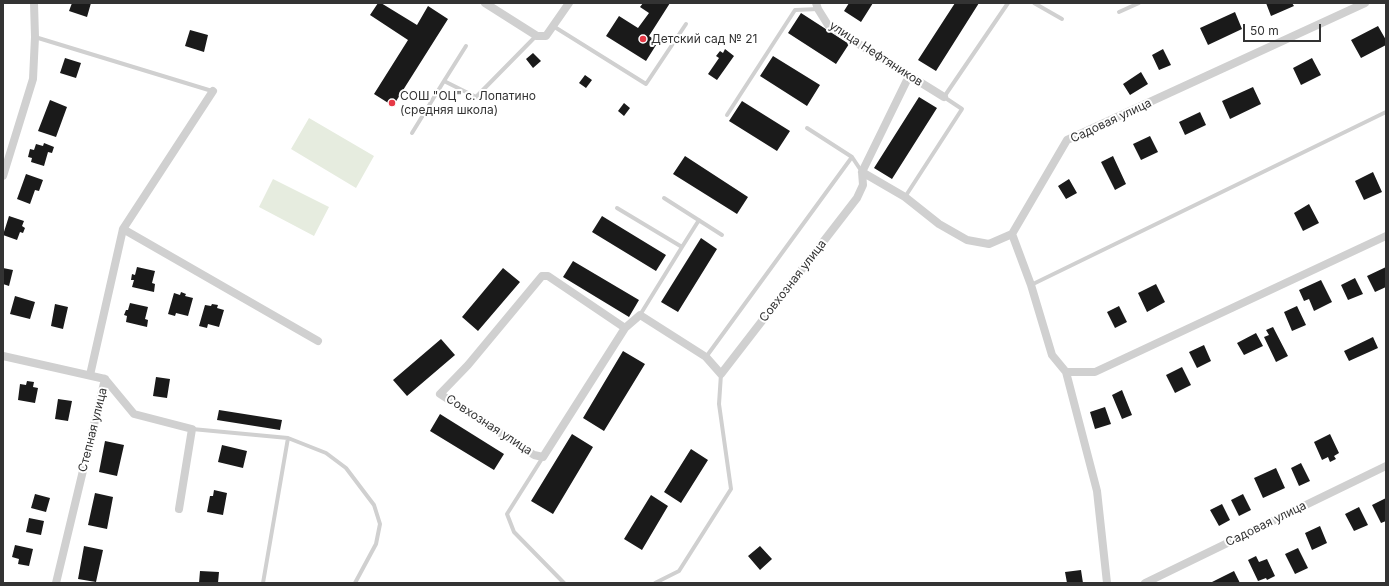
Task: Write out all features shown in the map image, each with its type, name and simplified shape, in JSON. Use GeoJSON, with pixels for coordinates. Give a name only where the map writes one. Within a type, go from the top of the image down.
{"type":"FeatureCollection","features":[{"type":"Feature","properties":{"kind":"street"},"geometry":{"type":"LineString","coordinates":[[3,176],[34,79],[34,3]]}},
{"type":"Feature","properties":{"kind":"street"},"geometry":{"type":"LineString","coordinates":[[485,3],[537,36],[546,36],[570,3]]}},
{"type":"Feature","properties":{"kind":"street","name":"Садовая улица"},"geometry":{"type":"LineString","coordinates":[[1012,234],[1067,140],[1365,3]]}},
{"type":"Feature","properties":{"kind":"street","name":"улица Нефтяников"},"geometry":{"type":"LineString","coordinates":[[818,5],[828,25],[944,97]]}},
{"type":"Feature","properties":{"kind":"street","name":"Совхозная улица"},"geometry":{"type":"LineString","coordinates":[[721,374],[857,198],[863,185],[862,172],[909,76]]}},
{"type":"Feature","properties":{"kind":"street"},"geometry":{"type":"LineString","coordinates":[[90,375],[123,229],[213,91]]}},
{"type":"Feature","properties":{"kind":"street"},"geometry":{"type":"LineString","coordinates":[[862,172],[905,197],[939,224],[968,240],[989,244],[1012,234],[1031,285],[1052,355],[1066,372],[1097,491],[1107,583]]}},
{"type":"Feature","properties":{"kind":"street"},"geometry":{"type":"LineString","coordinates":[[123,229],[318,340]]}},
{"type":"Feature","properties":{"kind":"street"},"geometry":{"type":"LineString","coordinates":[[1066,372],[1095,372],[1386,236]]}},
{"type":"Feature","properties":{"kind":"street","name":"Совхозная улица"},"geometry":{"type":"LineString","coordinates":[[625,328],[548,276],[542,276],[468,365],[440,394],[534,455],[543,457],[625,328],[640,316]]}},
{"type":"Feature","properties":{"kind":"street"},"geometry":{"type":"LineString","coordinates":[[640,316],[706,357],[721,374]]}},
{"type":"Feature","properties":{"kind":"street","name":"Степная улица"},"geometry":{"type":"LineString","coordinates":[[3,356],[105,379],[56,583]]}},
{"type":"Feature","properties":{"kind":"street"},"geometry":{"type":"LineString","coordinates":[[105,379],[134,414],[192,430],[179,509]]}},
{"type":"Feature","properties":{"kind":"street","name":"Садовая улица"},"geometry":{"type":"LineString","coordinates":[[1145,583],[1386,466]]}},
{"type":"Feature","properties":{"kind":"lane"},"geometry":{"type":"LineString","coordinates":[[905,197],[962,109],[944,97],[1008,3]]}},
{"type":"Feature","properties":{"kind":"lane"},"geometry":{"type":"LineString","coordinates":[[1034,3],[1062,18]]}},
{"type":"Feature","properties":{"kind":"lane"},"geometry":{"type":"LineString","coordinates":[[1119,12],[1139,3]]}},
{"type":"Feature","properties":{"kind":"lane"},"geometry":{"type":"LineString","coordinates":[[727,115],[795,10],[818,5]]}},
{"type":"Feature","properties":{"kind":"lane"},"geometry":{"type":"LineString","coordinates":[[553,26],[646,84],[686,24]]}},
{"type":"Feature","properties":{"kind":"lane"},"geometry":{"type":"LineString","coordinates":[[444,81],[476,96],[537,36]]}},
{"type":"Feature","properties":{"kind":"lane"},"geometry":{"type":"LineString","coordinates":[[35,38],[213,91]]}},
{"type":"Feature","properties":{"kind":"lane"},"geometry":{"type":"LineString","coordinates":[[412,133],[466,46]]}},
{"type":"Feature","properties":{"kind":"lane"},"geometry":{"type":"LineString","coordinates":[[1031,285],[1386,112]]}},
{"type":"Feature","properties":{"kind":"lane"},"geometry":{"type":"LineString","coordinates":[[807,128],[852,157],[862,172]]}},
{"type":"Feature","properties":{"kind":"lane"},"geometry":{"type":"LineString","coordinates":[[706,357],[852,157]]}},
{"type":"Feature","properties":{"kind":"lane"},"geometry":{"type":"LineString","coordinates":[[664,198],[722,235]]}},
{"type":"Feature","properties":{"kind":"lane"},"geometry":{"type":"LineString","coordinates":[[617,208],[682,247]]}},
{"type":"Feature","properties":{"kind":"lane"},"geometry":{"type":"LineString","coordinates":[[640,316],[699,220]]}},
{"type":"Feature","properties":{"kind":"lane"},"geometry":{"type":"LineString","coordinates":[[655,583],[679,571],[731,489],[719,404],[721,374]]}},
{"type":"Feature","properties":{"kind":"lane"},"geometry":{"type":"LineString","coordinates":[[192,430],[288,438],[326,453],[346,468],[374,505],[380,524],[376,544],[355,583]]}},
{"type":"Feature","properties":{"kind":"lane"},"geometry":{"type":"LineString","coordinates":[[263,583],[288,438]]}},
{"type":"Feature","properties":{"kind":"lane"},"geometry":{"type":"LineString","coordinates":[[543,457],[507,514],[514,532],[564,583]]}},
{"type":"Feature","properties":{"kind":"shaded area"},"geometry":{"type":"Polygon","coordinates":[[[309,118],[374,156],[356,188],[291,149],[309,118]]]}},
{"type":"Feature","properties":{"kind":"shaded area"},"geometry":{"type":"Polygon","coordinates":[[[273,179],[329,207],[314,236],[259,207],[273,179]]]}},
{"type":"Feature","properties":{"kind":"building"},"geometry":{"type":"Polygon","coordinates":[[[72,3],[91,3],[87,17],[69,11],[72,3]]]}},
{"type":"Feature","properties":{"kind":"building"},"geometry":{"type":"Polygon","coordinates":[[[378,3],[381,3],[417,25],[428,6],[448,19],[393,106],[374,94],[408,40],[370,15],[378,3]]]}},
{"type":"Feature","properties":{"kind":"building"},"geometry":{"type":"Polygon","coordinates":[[[643,3],[670,3],[649,36],[658,42],[646,61],[606,36],[619,16],[638,28],[649,13],[640,7],[643,3]]]}},
{"type":"Feature","properties":{"kind":"building"},"geometry":{"type":"Polygon","coordinates":[[[849,3],[873,3],[861,22],[844,11],[849,3]]]}},
{"type":"Feature","properties":{"kind":"building"},"geometry":{"type":"Polygon","coordinates":[[[955,3],[979,3],[936,71],[918,60],[955,3]]]}},
{"type":"Feature","properties":{"kind":"building"},"geometry":{"type":"Polygon","coordinates":[[[1266,3],[1292,3],[1294,6],[1271,16],[1266,3]]]}},
{"type":"Feature","properties":{"kind":"building"},"geometry":{"type":"Polygon","coordinates":[[[1235,12],[1242,29],[1208,45],[1200,28],[1235,12]]]}},
{"type":"Feature","properties":{"kind":"building"},"geometry":{"type":"Polygon","coordinates":[[[801,13],[849,44],[836,64],[788,33],[801,13]]]}},
{"type":"Feature","properties":{"kind":"building"},"geometry":{"type":"Polygon","coordinates":[[[1378,26],[1386,40],[1386,45],[1361,58],[1351,40],[1378,26]]]}},
{"type":"Feature","properties":{"kind":"building"},"geometry":{"type":"Polygon","coordinates":[[[190,30],[208,35],[204,52],[185,46],[190,30]]]}},
{"type":"Feature","properties":{"kind":"building"},"geometry":{"type":"Polygon","coordinates":[[[725,49],[734,56],[717,80],[708,74],[719,58],[716,56],[720,51],[723,53],[725,49]]]}},
{"type":"Feature","properties":{"kind":"building"},"geometry":{"type":"Polygon","coordinates":[[[1163,49],[1171,65],[1159,70],[1152,55],[1163,49]]]}},
{"type":"Feature","properties":{"kind":"building"},"geometry":{"type":"Polygon","coordinates":[[[533,53],[541,61],[533,68],[526,59],[533,53]]]}},
{"type":"Feature","properties":{"kind":"building"},"geometry":{"type":"Polygon","coordinates":[[[773,56],[820,85],[807,106],[760,76],[773,56]]]}},
{"type":"Feature","properties":{"kind":"building"},"geometry":{"type":"Polygon","coordinates":[[[65,58],[81,63],[76,78],[60,73],[65,58]]]}},
{"type":"Feature","properties":{"kind":"building"},"geometry":{"type":"Polygon","coordinates":[[[1312,58],[1321,75],[1301,85],[1293,68],[1312,58]]]}},
{"type":"Feature","properties":{"kind":"building"},"geometry":{"type":"Polygon","coordinates":[[[1141,72],[1148,84],[1130,95],[1123,84],[1141,72]]]}},
{"type":"Feature","properties":{"kind":"building"},"geometry":{"type":"Polygon","coordinates":[[[585,75],[592,80],[586,88],[579,83],[585,75]]]}},
{"type":"Feature","properties":{"kind":"building"},"geometry":{"type":"Polygon","coordinates":[[[1253,87],[1261,104],[1230,119],[1222,101],[1253,87]]]}},
{"type":"Feature","properties":{"kind":"building"},"geometry":{"type":"Polygon","coordinates":[[[919,97],[937,108],[892,179],[874,168],[919,97]]]}},
{"type":"Feature","properties":{"kind":"building"},"geometry":{"type":"Polygon","coordinates":[[[50,100],[67,107],[56,137],[38,131],[50,100]]]}},
{"type":"Feature","properties":{"kind":"building"},"geometry":{"type":"Polygon","coordinates":[[[742,101],[790,131],[777,151],[729,121],[742,101]]]}},
{"type":"Feature","properties":{"kind":"building"},"geometry":{"type":"Polygon","coordinates":[[[624,103],[630,108],[624,116],[618,111],[624,103]]]}},
{"type":"Feature","properties":{"kind":"building"},"geometry":{"type":"Polygon","coordinates":[[[1200,112],[1206,125],[1185,135],[1179,122],[1200,112]]]}},
{"type":"Feature","properties":{"kind":"building"},"geometry":{"type":"Polygon","coordinates":[[[1150,136],[1158,152],[1141,160],[1133,144],[1150,136]]]}},
{"type":"Feature","properties":{"kind":"building"},"geometry":{"type":"Polygon","coordinates":[[[44,143],[54,147],[52,153],[48,152],[44,166],[31,162],[32,158],[28,157],[30,149],[34,150],[36,144],[43,146],[44,143]]]}},
{"type":"Feature","properties":{"kind":"building"},"geometry":{"type":"Polygon","coordinates":[[[685,156],[748,197],[737,214],[673,174],[685,156]]]}},
{"type":"Feature","properties":{"kind":"building"},"geometry":{"type":"Polygon","coordinates":[[[1113,156],[1126,184],[1115,190],[1101,162],[1113,156]]]}},
{"type":"Feature","properties":{"kind":"building"},"geometry":{"type":"Polygon","coordinates":[[[1373,172],[1382,192],[1364,200],[1355,181],[1373,172]]]}},
{"type":"Feature","properties":{"kind":"building"},"geometry":{"type":"Polygon","coordinates":[[[26,174],[43,180],[39,191],[35,190],[30,204],[17,199],[26,174]]]}},
{"type":"Feature","properties":{"kind":"building"},"geometry":{"type":"Polygon","coordinates":[[[1069,179],[1077,193],[1066,199],[1058,186],[1069,179]]]}},
{"type":"Feature","properties":{"kind":"building"},"geometry":{"type":"Polygon","coordinates":[[[1309,204],[1319,223],[1303,231],[1294,213],[1309,204]]]}},
{"type":"Feature","properties":{"kind":"building"},"geometry":{"type":"Polygon","coordinates":[[[9,216],[24,221],[22,226],[25,228],[23,233],[20,232],[17,240],[3,235],[9,216]]]}},
{"type":"Feature","properties":{"kind":"building"},"geometry":{"type":"Polygon","coordinates":[[[602,216],[666,255],[656,271],[592,232],[602,216]]]}},
{"type":"Feature","properties":{"kind":"building"},"geometry":{"type":"Polygon","coordinates":[[[701,238],[717,249],[678,312],[661,302],[701,238]]]}},
{"type":"Feature","properties":{"kind":"building"},"geometry":{"type":"Polygon","coordinates":[[[573,261],[639,300],[629,317],[563,277],[573,261]]]}},
{"type":"Feature","properties":{"kind":"building"},"geometry":{"type":"Polygon","coordinates":[[[137,267],[155,271],[152,283],[155,284],[154,292],[132,287],[134,280],[131,280],[132,274],[135,275],[137,267]]]}},
{"type":"Feature","properties":{"kind":"building"},"geometry":{"type":"Polygon","coordinates":[[[1386,267],[1386,287],[1375,292],[1367,276],[1386,267]]]}},
{"type":"Feature","properties":{"kind":"building"},"geometry":{"type":"Polygon","coordinates":[[[3,268],[13,270],[9,286],[3,284],[3,268]]]}},
{"type":"Feature","properties":{"kind":"building"},"geometry":{"type":"Polygon","coordinates":[[[503,268],[520,282],[478,331],[462,317],[503,268]]]}},
{"type":"Feature","properties":{"kind":"building"},"geometry":{"type":"Polygon","coordinates":[[[1355,278],[1363,294],[1348,300],[1341,285],[1355,278]]]}},
{"type":"Feature","properties":{"kind":"building"},"geometry":{"type":"Polygon","coordinates":[[[1321,280],[1332,302],[1314,311],[1309,299],[1304,301],[1299,290],[1321,280]]]}},
{"type":"Feature","properties":{"kind":"building"},"geometry":{"type":"Polygon","coordinates":[[[1156,284],[1165,302],[1147,312],[1138,293],[1156,284]]]}},
{"type":"Feature","properties":{"kind":"building"},"geometry":{"type":"Polygon","coordinates":[[[181,292],[186,294],[185,296],[193,298],[188,316],[176,313],[175,316],[168,314],[174,293],[180,295],[181,292]]]}},
{"type":"Feature","properties":{"kind":"building"},"geometry":{"type":"Polygon","coordinates":[[[15,296],[35,302],[30,319],[10,314],[15,296]]]}},
{"type":"Feature","properties":{"kind":"building"},"geometry":{"type":"Polygon","coordinates":[[[130,303],[148,307],[145,319],[148,320],[147,327],[126,322],[127,316],[124,315],[126,310],[128,310],[130,303]]]}},
{"type":"Feature","properties":{"kind":"building"},"geometry":{"type":"Polygon","coordinates":[[[55,304],[68,307],[63,329],[51,326],[55,304]]]}},
{"type":"Feature","properties":{"kind":"building"},"geometry":{"type":"Polygon","coordinates":[[[212,304],[218,305],[217,308],[224,310],[219,327],[208,324],[207,328],[199,326],[205,305],[211,306],[212,304]]]}},
{"type":"Feature","properties":{"kind":"building"},"geometry":{"type":"Polygon","coordinates":[[[1119,306],[1127,322],[1115,328],[1107,312],[1119,306]]]}},
{"type":"Feature","properties":{"kind":"building"},"geometry":{"type":"Polygon","coordinates":[[[1297,306],[1306,325],[1292,331],[1284,312],[1297,306]]]}},
{"type":"Feature","properties":{"kind":"building"},"geometry":{"type":"Polygon","coordinates":[[[1273,327],[1288,356],[1276,362],[1264,337],[1269,335],[1266,330],[1273,327]]]}},
{"type":"Feature","properties":{"kind":"building"},"geometry":{"type":"Polygon","coordinates":[[[1256,333],[1263,346],[1244,355],[1237,343],[1256,333]]]}},
{"type":"Feature","properties":{"kind":"building"},"geometry":{"type":"Polygon","coordinates":[[[1373,337],[1378,348],[1349,361],[1344,351],[1373,337]]]}},
{"type":"Feature","properties":{"kind":"building"},"geometry":{"type":"Polygon","coordinates":[[[441,339],[455,355],[407,396],[393,380],[441,339]]]}},
{"type":"Feature","properties":{"kind":"building"},"geometry":{"type":"Polygon","coordinates":[[[1204,345],[1211,361],[1197,368],[1189,352],[1204,345]]]}},
{"type":"Feature","properties":{"kind":"building"},"geometry":{"type":"Polygon","coordinates":[[[623,351],[645,364],[604,431],[583,418],[623,351]]]}},
{"type":"Feature","properties":{"kind":"building"},"geometry":{"type":"Polygon","coordinates":[[[1182,367],[1191,385],[1175,393],[1166,375],[1182,367]]]}},
{"type":"Feature","properties":{"kind":"building"},"geometry":{"type":"Polygon","coordinates":[[[156,377],[170,379],[167,398],[153,396],[156,377]]]}},
{"type":"Feature","properties":{"kind":"building"},"geometry":{"type":"Polygon","coordinates":[[[27,381],[34,382],[33,387],[38,388],[35,403],[18,400],[20,384],[26,385],[27,381]]]}},
{"type":"Feature","properties":{"kind":"building"},"geometry":{"type":"Polygon","coordinates":[[[1122,390],[1132,415],[1122,419],[1112,395],[1122,390]]]}},
{"type":"Feature","properties":{"kind":"building"},"geometry":{"type":"Polygon","coordinates":[[[58,399],[72,401],[68,421],[55,419],[58,399]]]}},
{"type":"Feature","properties":{"kind":"building"},"geometry":{"type":"Polygon","coordinates":[[[1105,407],[1111,424],[1095,429],[1090,412],[1105,407]]]}},
{"type":"Feature","properties":{"kind":"building"},"geometry":{"type":"Polygon","coordinates":[[[219,410],[282,420],[280,430],[217,420],[219,410]]]}},
{"type":"Feature","properties":{"kind":"building"},"geometry":{"type":"Polygon","coordinates":[[[440,414],[504,454],[494,470],[430,431],[440,414]]]}},
{"type":"Feature","properties":{"kind":"building"},"geometry":{"type":"Polygon","coordinates":[[[572,434],[593,447],[553,514],[531,501],[572,434]]]}},
{"type":"Feature","properties":{"kind":"building"},"geometry":{"type":"Polygon","coordinates":[[[1330,434],[1339,453],[1334,456],[1336,459],[1330,462],[1328,457],[1322,460],[1314,442],[1330,434]]]}},
{"type":"Feature","properties":{"kind":"building"},"geometry":{"type":"Polygon","coordinates":[[[105,441],[124,445],[117,476],[99,472],[105,441]]]}},
{"type":"Feature","properties":{"kind":"building"},"geometry":{"type":"Polygon","coordinates":[[[222,445],[247,451],[243,468],[218,462],[222,445]]]}},
{"type":"Feature","properties":{"kind":"building"},"geometry":{"type":"Polygon","coordinates":[[[691,449],[708,460],[681,503],[664,492],[691,449]]]}},
{"type":"Feature","properties":{"kind":"building"},"geometry":{"type":"Polygon","coordinates":[[[1301,463],[1310,481],[1299,486],[1291,468],[1301,463]]]}},
{"type":"Feature","properties":{"kind":"building"},"geometry":{"type":"Polygon","coordinates":[[[1276,468],[1285,488],[1263,498],[1254,478],[1276,468]]]}},
{"type":"Feature","properties":{"kind":"building"},"geometry":{"type":"Polygon","coordinates":[[[214,490],[227,493],[223,515],[207,512],[210,496],[213,496],[214,490]]]}},
{"type":"Feature","properties":{"kind":"building"},"geometry":{"type":"Polygon","coordinates":[[[95,493],[113,497],[107,529],[88,525],[95,493]]]}},
{"type":"Feature","properties":{"kind":"building"},"geometry":{"type":"Polygon","coordinates":[[[35,494],[50,498],[46,512],[31,508],[35,494]]]}},
{"type":"Feature","properties":{"kind":"building"},"geometry":{"type":"Polygon","coordinates":[[[1243,494],[1251,510],[1239,516],[1231,500],[1243,494]]]}},
{"type":"Feature","properties":{"kind":"building"},"geometry":{"type":"Polygon","coordinates":[[[651,495],[668,506],[642,550],[624,539],[651,495]]]}},
{"type":"Feature","properties":{"kind":"building"},"geometry":{"type":"Polygon","coordinates":[[[1386,498],[1386,521],[1381,523],[1372,505],[1386,498]]]}},
{"type":"Feature","properties":{"kind":"building"},"geometry":{"type":"Polygon","coordinates":[[[1222,504],[1230,520],[1219,526],[1210,510],[1222,504]]]}},
{"type":"Feature","properties":{"kind":"building"},"geometry":{"type":"Polygon","coordinates":[[[1359,507],[1368,525],[1354,531],[1345,514],[1359,507]]]}},
{"type":"Feature","properties":{"kind":"building"},"geometry":{"type":"Polygon","coordinates":[[[29,518],[44,521],[41,535],[26,532],[29,518]]]}},
{"type":"Feature","properties":{"kind":"building"},"geometry":{"type":"Polygon","coordinates":[[[1320,526],[1327,543],[1312,550],[1305,533],[1320,526]]]}},
{"type":"Feature","properties":{"kind":"building"},"geometry":{"type":"Polygon","coordinates":[[[15,545],[33,549],[29,566],[18,564],[19,559],[12,557],[15,545]]]}},
{"type":"Feature","properties":{"kind":"building"},"geometry":{"type":"Polygon","coordinates":[[[84,546],[103,550],[96,582],[78,579],[84,546]]]}},
{"type":"Feature","properties":{"kind":"building"},"geometry":{"type":"Polygon","coordinates":[[[760,546],[772,559],[760,570],[748,556],[760,546]]]}},
{"type":"Feature","properties":{"kind":"building"},"geometry":{"type":"Polygon","coordinates":[[[1298,548],[1308,568],[1295,574],[1285,554],[1298,548]]]}},
{"type":"Feature","properties":{"kind":"building"},"geometry":{"type":"Polygon","coordinates":[[[1256,556],[1259,562],[1267,559],[1275,576],[1267,580],[1266,578],[1258,581],[1248,560],[1256,556]]]}},
{"type":"Feature","properties":{"kind":"building"},"geometry":{"type":"Polygon","coordinates":[[[1081,570],[1083,583],[1067,583],[1065,572],[1081,570]]]}},
{"type":"Feature","properties":{"kind":"building"},"geometry":{"type":"Polygon","coordinates":[[[200,571],[219,572],[218,583],[199,583],[200,571]]]}},
{"type":"Feature","properties":{"kind":"building"},"geometry":{"type":"Polygon","coordinates":[[[1234,571],[1240,583],[1212,582],[1234,571]]]}},
{"type":"Feature","properties":{"kind":"place","name":"Детский сад № 21"},"geometry":{"type":"Point","coordinates":[643,39]}},
{"type":"Feature","properties":{"kind":"place","name":"СОШ \"ОЦ\" с. Лопатино (средняя школа)"},"geometry":{"type":"Point","coordinates":[392,103]}}]}
